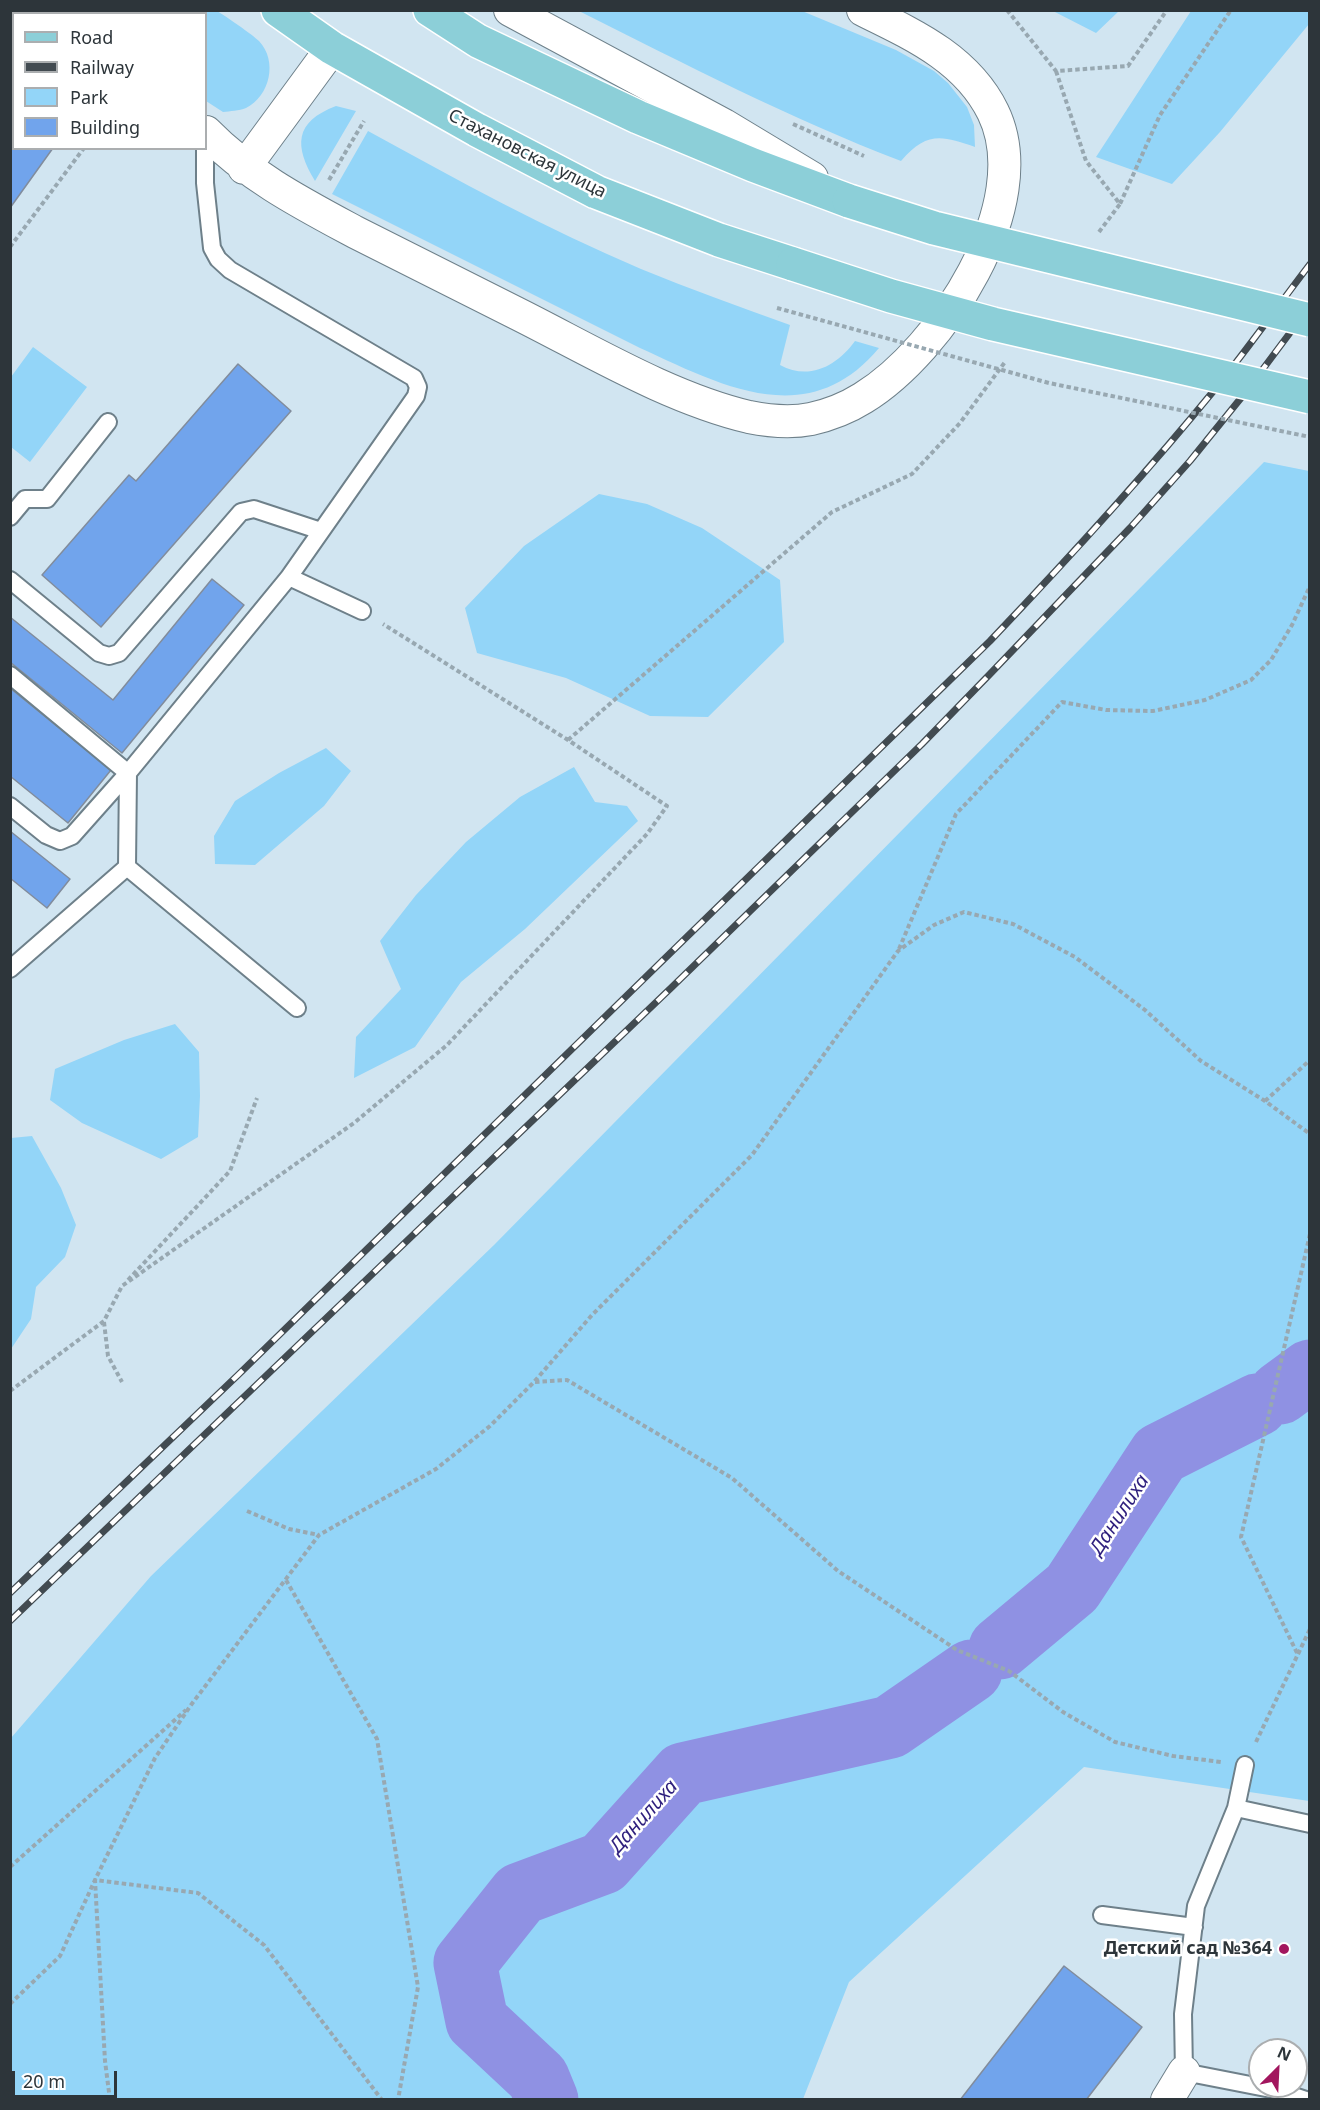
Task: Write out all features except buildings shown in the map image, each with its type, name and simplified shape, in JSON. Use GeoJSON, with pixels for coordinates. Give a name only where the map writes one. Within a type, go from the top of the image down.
{"type":"FeatureCollection","features":[{"type":"Feature","properties":{"kind":"main road","name":"Стахановская улица"},"geometry":{"type":"LineString","coordinates":[[278,10],[332,48],[477,130],[596,192],[719,240],[891,296],[993,324],[1310,396]]}},
{"type":"Feature","properties":{"kind":"main road"},"geometry":{"type":"LineString","coordinates":[[430,10],[478,41],[638,117],[753,165],[849,201],[934,228],[1310,320]]}},
{"type":"Feature","properties":{"kind":"street"},"geometry":{"type":"LineString","coordinates":[[510,10],[724,125],[849,201]]}},
{"type":"Feature","properties":{"kind":"street"},"geometry":{"type":"LineString","coordinates":[[207,133],[244,168],[286,195],[406,258],[671,390],[751,417],[778,421],[809,419],[848,407],[864,398],[883,385],[924,343],[960,296],[980,261],[996,223],[1004,188],[1004,163],[1000,134],[994,114],[979,90],[945,55],[863,10]]}},
{"type":"Feature","properties":{"kind":"street"},"geometry":{"type":"LineString","coordinates":[[244,168],[332,48]]}},
{"type":"Feature","properties":{"kind":"street"},"geometry":{"type":"LineString","coordinates":[[1167,2100],[1184,2072]]}},
{"type":"Feature","properties":{"kind":"lane"},"geometry":{"type":"LineString","coordinates":[[10,806],[46,836],[60,841],[72,837],[128,773],[289,577],[416,396],[418,387],[414,378],[230,270],[218,259],[212,248],[205,183],[205,150]]}},
{"type":"Feature","properties":{"kind":"lane"},"geometry":{"type":"LineString","coordinates":[[10,517],[25,499],[47,499],[108,422]]}},
{"type":"Feature","properties":{"kind":"lane"},"geometry":{"type":"LineString","coordinates":[[10,580],[99,653],[109,656],[118,653],[241,512],[254,509],[321,531]]}},
{"type":"Feature","properties":{"kind":"lane"},"geometry":{"type":"LineString","coordinates":[[289,577],[362,611]]}},
{"type":"Feature","properties":{"kind":"lane"},"geometry":{"type":"LineString","coordinates":[[10,675],[128,773]]}},
{"type":"Feature","properties":{"kind":"lane"},"geometry":{"type":"LineString","coordinates":[[10,969],[126,867],[128,773]]}},
{"type":"Feature","properties":{"kind":"lane"},"geometry":{"type":"LineString","coordinates":[[126,867],[297,1008]]}},
{"type":"Feature","properties":{"kind":"lane"},"geometry":{"type":"LineString","coordinates":[[1245,1765],[1236,1808],[1196,1906],[1183,2014],[1184,2072],[1248,2088]]}},
{"type":"Feature","properties":{"kind":"lane"},"geometry":{"type":"LineString","coordinates":[[1236,1808],[1310,1824]]}},
{"type":"Feature","properties":{"kind":"lane"},"geometry":{"type":"LineString","coordinates":[[1102,1916],[1194,1927]]}},
{"type":"Feature","properties":{"kind":"path"},"geometry":{"type":"LineString","coordinates":[[1007,10],[1056,71],[1086,161],[1120,204]]}},
{"type":"Feature","properties":{"kind":"path"},"geometry":{"type":"LineString","coordinates":[[1056,71],[1128,66],[1167,10]]}},
{"type":"Feature","properties":{"kind":"path"},"geometry":{"type":"LineString","coordinates":[[1092,242],[1120,204],[1160,116],[1231,10]]}},
{"type":"Feature","properties":{"kind":"path"},"geometry":{"type":"LineString","coordinates":[[324,188],[364,121]]}},
{"type":"Feature","properties":{"kind":"path"},"geometry":{"type":"LineString","coordinates":[[10,247],[83,150]]}},
{"type":"Feature","properties":{"kind":"path"},"geometry":{"type":"LineString","coordinates":[[777,308],[1049,383],[1310,437]]}},
{"type":"Feature","properties":{"kind":"path"},"geometry":{"type":"LineString","coordinates":[[568,740],[832,512],[912,474],[960,423],[1009,356]]}},
{"type":"Feature","properties":{"kind":"path"},"geometry":{"type":"LineString","coordinates":[[10,2004],[60,1956],[155,1758],[191,1706],[319,1535],[436,1469],[490,1426],[534,1382],[592,1315],[752,1155],[898,951],[956,814],[1062,702],[1106,710],[1153,711],[1205,700],[1251,680],[1271,660],[1292,625],[1310,586]]}},
{"type":"Feature","properties":{"kind":"path"},"geometry":{"type":"LineString","coordinates":[[122,1286],[354,1123],[447,1046],[647,834],[667,806],[568,740],[362,611]]}},
{"type":"Feature","properties":{"kind":"path"},"geometry":{"type":"LineString","coordinates":[[898,951],[934,925],[964,912],[1013,924],[1076,957],[1145,1010],[1201,1061],[1264,1101],[1310,1134]]}},
{"type":"Feature","properties":{"kind":"path"},"geometry":{"type":"LineString","coordinates":[[1264,1101],[1310,1060]]}},
{"type":"Feature","properties":{"kind":"path"},"geometry":{"type":"LineString","coordinates":[[10,1391],[104,1321],[122,1286],[230,1171],[257,1098]]}},
{"type":"Feature","properties":{"kind":"path"},"geometry":{"type":"LineString","coordinates":[[1297,1654],[1241,1537],[1310,1234]]}},
{"type":"Feature","properties":{"kind":"path"},"geometry":{"type":"LineString","coordinates":[[104,1321],[108,1356],[122,1382]]}},
{"type":"Feature","properties":{"kind":"path"},"geometry":{"type":"LineString","coordinates":[[534,1382],[567,1380],[732,1478],[838,1571],[957,1650],[1009,1671],[1063,1712],[1115,1742],[1173,1755],[1245,1765],[1310,1629]]}},
{"type":"Feature","properties":{"kind":"path"},"geometry":{"type":"LineString","coordinates":[[248,1511],[289,1529],[319,1535]]}},
{"type":"Feature","properties":{"kind":"path"},"geometry":{"type":"LineString","coordinates":[[286,1580],[377,1739],[418,1988],[398,2100]]}},
{"type":"Feature","properties":{"kind":"path"},"geometry":{"type":"LineString","coordinates":[[10,1868],[191,1706]]}},
{"type":"Feature","properties":{"kind":"path"},"geometry":{"type":"LineString","coordinates":[[95,1880],[105,2061],[110,2100]]}},
{"type":"Feature","properties":{"kind":"path"},"geometry":{"type":"LineString","coordinates":[[95,1880],[198,1893],[264,1945],[382,2100]]}},
{"type":"Feature","properties":{"kind":"green space"},"geometry":{"type":"Polygon","coordinates":[[[200,9],[221,13],[256,38],[265,49],[270,68],[266,87],[261,95],[246,108],[223,112],[207,102],[207,12],[125,12],[200,9]]]}},
{"type":"Feature","properties":{"kind":"green space"},"geometry":{"type":"Polygon","coordinates":[[[1119,10],[1096,33],[1053,11],[1119,10]]]}},
{"type":"Feature","properties":{"kind":"green space"},"geometry":{"type":"Polygon","coordinates":[[[579,11],[802,11],[896,50],[934,71],[948,83],[967,107],[974,125],[975,147],[953,140],[935,139],[918,145],[901,161],[779,109],[579,11]]]}},
{"type":"Feature","properties":{"kind":"green space"},"geometry":{"type":"Polygon","coordinates":[[[1191,11],[1309,11],[1309,24],[1220,132],[1172,184],[1096,157],[1191,11]]]}},
{"type":"Feature","properties":{"kind":"green space"},"geometry":{"type":"Polygon","coordinates":[[[336,106],[356,111],[315,181],[304,157],[301,146],[302,136],[312,120],[322,112],[336,106]]]}},
{"type":"Feature","properties":{"kind":"green space"},"geometry":{"type":"Polygon","coordinates":[[[368,131],[435,168],[606,254],[678,284],[790,325],[780,365],[791,370],[812,371],[831,364],[840,358],[855,341],[879,348],[852,374],[823,389],[794,395],[763,394],[732,387],[702,376],[640,348],[332,194],[368,131]]]}},
{"type":"Feature","properties":{"kind":"green space"},"geometry":{"type":"Polygon","coordinates":[[[33,347],[87,387],[30,462],[11,447],[11,377],[33,347]]]}},
{"type":"Feature","properties":{"kind":"green space"},"geometry":{"type":"Polygon","coordinates":[[[1264,462],[1309,471],[1309,1801],[1084,1767],[849,1982],[803,2099],[11,2100],[11,1738],[151,1576],[494,1245],[1264,462]]]}},
{"type":"Feature","properties":{"kind":"green space"},"geometry":{"type":"Polygon","coordinates":[[[599,494],[647,504],[702,528],[780,580],[784,642],[708,717],[650,716],[566,678],[477,653],[465,608],[524,546],[599,494]]]}},
{"type":"Feature","properties":{"kind":"green space"},"geometry":{"type":"Polygon","coordinates":[[[326,748],[351,771],[324,806],[255,865],[215,864],[214,836],[235,801],[279,773],[326,748]]]}},
{"type":"Feature","properties":{"kind":"green space"},"geometry":{"type":"Polygon","coordinates":[[[574,767],[595,802],[627,806],[638,821],[525,929],[461,982],[415,1047],[354,1078],[356,1037],[401,989],[380,941],[416,895],[466,842],[520,797],[574,767]]]}},
{"type":"Feature","properties":{"kind":"green space"},"geometry":{"type":"Polygon","coordinates":[[[175,1024],[199,1052],[198,1137],[161,1159],[82,1123],[50,1100],[55,1069],[124,1040],[175,1024]]]}},
{"type":"Feature","properties":{"kind":"green space"},"geometry":{"type":"Polygon","coordinates":[[[32,1136],[61,1188],[76,1225],[65,1257],[36,1287],[31,1319],[11,1349],[11,1138],[32,1136]]]}},
{"type":"Feature","properties":{"kind":"waterway","name":"Данилиха"},"geometry":{"type":"LineString","coordinates":[[1280,1393],[1310,1371]]}},
{"type":"Feature","properties":{"kind":"waterway","name":"Данилиха"},"geometry":{"type":"LineString","coordinates":[[1000,1648],[1072,1588],[1160,1454],[1257,1405]]}},
{"type":"Feature","properties":{"kind":"waterway","name":"Данилиха"},"geometry":{"type":"LineString","coordinates":[[547,2100],[538,2078],[477,2021],[465,1963],[520,1894],[603,1863],[683,1774],[890,1727],[971,1671]]}},
{"type":"Feature","properties":{"kind":"railway"},"geometry":{"type":"LineString","coordinates":[[10,1593],[238,1375],[990,641],[1105,517],[1189,421],[1310,264]]}},
{"type":"Feature","properties":{"kind":"railway"},"geometry":{"type":"LineString","coordinates":[[10,1621],[672,987],[922,744],[1130,528],[1190,461],[1245,393],[1310,306]]}},
{"type":"Feature","properties":{"kind":"place","name":"Детский сад №364"},"geometry":{"type":"Point","coordinates":[1284,1949]}}]}
